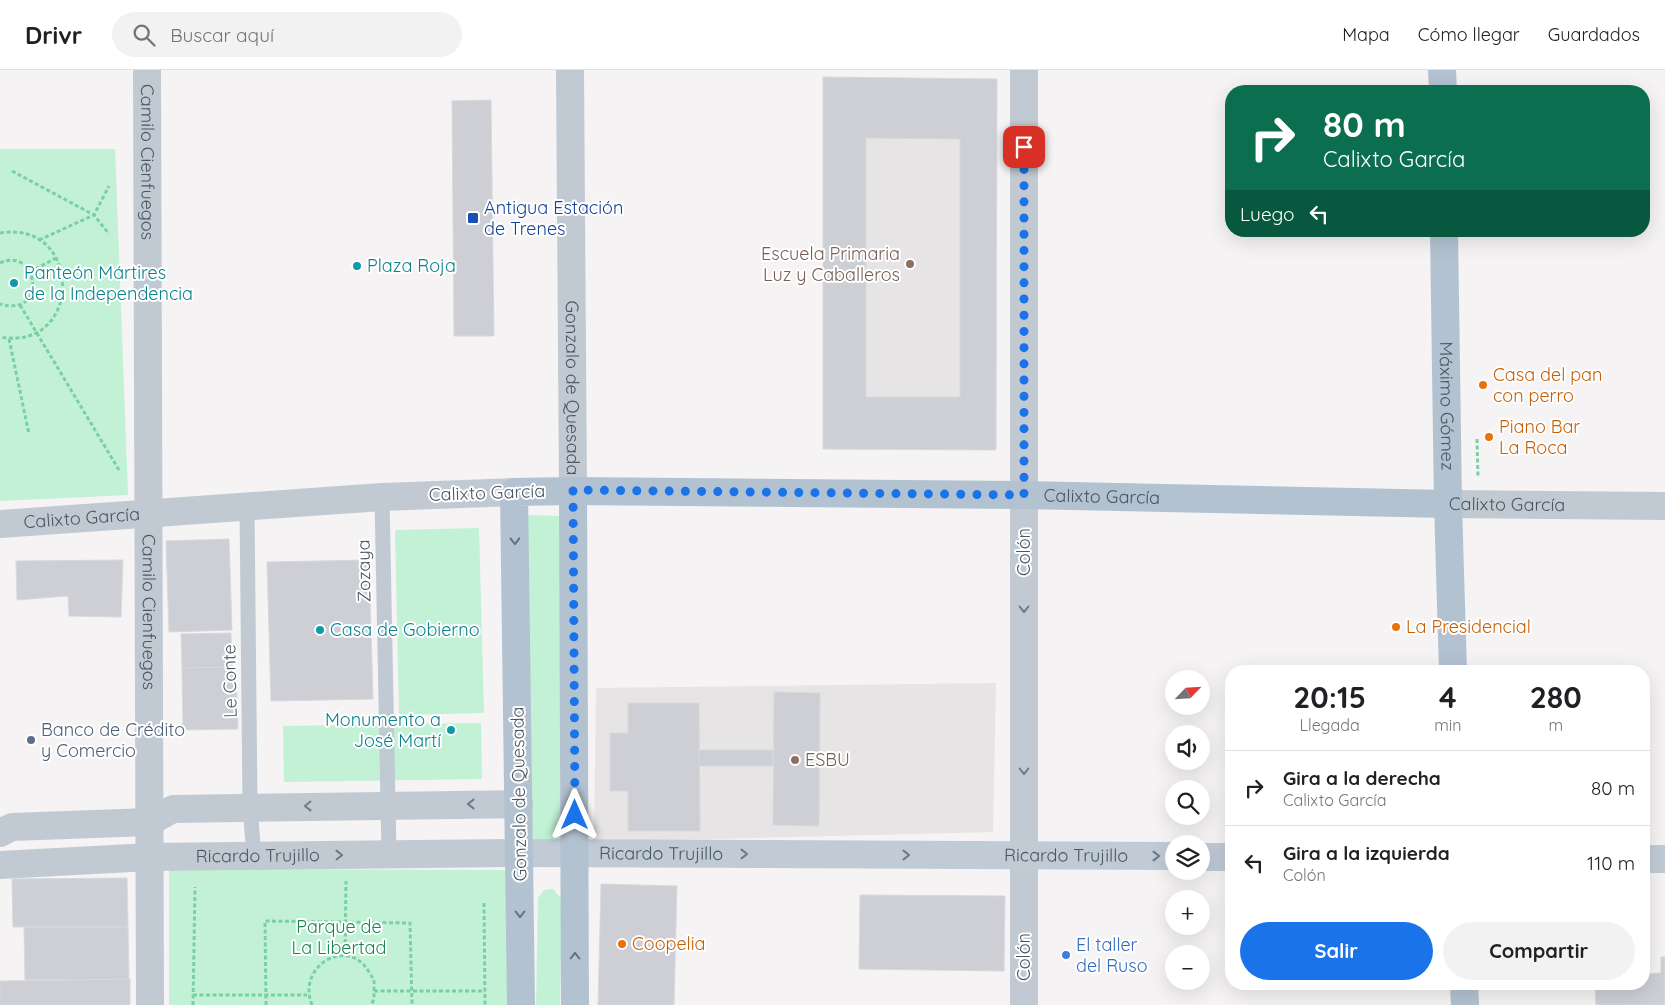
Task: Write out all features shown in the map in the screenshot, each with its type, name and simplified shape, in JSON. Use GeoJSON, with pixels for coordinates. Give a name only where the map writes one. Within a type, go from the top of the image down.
{"type":"FeatureCollection","features":[{"type":"Feature","properties":{"kind":"main road"},"geometry":{"type":"LineString","coordinates":[[1442,70],[1443,85]]}},
{"type":"Feature","properties":{"kind":"main road","name":"Máximo Gómez"},"geometry":{"type":"LineString","coordinates":[[1444,237],[1448,504],[1453,665]]}},
{"type":"Feature","properties":{"kind":"main road","name":"Calixto García"},"geometry":{"type":"LineString","coordinates":[[514,492],[573,490],[1024,495],[1448,504]]}},
{"type":"Feature","properties":{"kind":"main road","name":"Gonzalo de Quesada"},"geometry":{"type":"LineString","coordinates":[[573,490],[575,1005]]}},
{"type":"Feature","properties":{"kind":"main road","name":"Gonzalo de Quesada"},"geometry":{"type":"LineString","coordinates":[[514,492],[521,1005]]}},
{"type":"Feature","properties":{"kind":"main road","name":"Ricardo Trujillo"},"geometry":{"type":"LineString","coordinates":[[520,853],[1165,856]]}},
{"type":"Feature","properties":{"kind":"main road"},"geometry":{"type":"LineString","coordinates":[[1210,857],[1225,857]]}},
{"type":"Feature","properties":{"kind":"main road"},"geometry":{"type":"LineString","coordinates":[[1650,859],[1665,859]]}},
{"type":"Feature","properties":{"kind":"main road"},"geometry":{"type":"LineString","coordinates":[[1464,990],[1465,1005]]}},
{"type":"Feature","properties":{"kind":"street","name":"Camilo Cienfuegos"},"geometry":{"type":"LineString","coordinates":[[147,70],[150,1005]]}},
{"type":"Feature","properties":{"kind":"street","name":"Gonzalo de Quesada"},"geometry":{"type":"LineString","coordinates":[[570,70],[573,490]]}},
{"type":"Feature","properties":{"kind":"street","name":"Colón"},"geometry":{"type":"LineString","coordinates":[[1024,70],[1024,1005]]}},
{"type":"Feature","properties":{"kind":"street","name":"Calixto García"},"geometry":{"type":"LineString","coordinates":[[0,524],[382,497],[514,492]]}},
{"type":"Feature","properties":{"kind":"street","name":"Calixto García"},"geometry":{"type":"LineString","coordinates":[[1448,504],[1665,506]]}},
{"type":"Feature","properties":{"kind":"street"},"geometry":{"type":"LineString","coordinates":[[0,833],[12,827],[149,822],[173,809],[388,804],[519,804]]}},
{"type":"Feature","properties":{"kind":"street","name":"Ricardo Trujillo"},"geometry":{"type":"LineString","coordinates":[[0,865],[150,857],[520,853]]}},
{"type":"Feature","properties":{"kind":"lane","name":"Zozaya"},"geometry":{"type":"LineString","coordinates":[[382,497],[389,854]]}},
{"type":"Feature","properties":{"kind":"lane","name":"Le Conte"},"geometry":{"type":"LineString","coordinates":[[247,506],[250,807],[254,856]]}},
{"type":"Feature","properties":{"kind":"path"},"geometry":{"type":"LineString","coordinates":[[12,171],[94,215],[109,234]]}},
{"type":"Feature","properties":{"kind":"path"},"geometry":{"type":"LineString","coordinates":[[39,240],[94,215],[109,186]]}},
{"type":"Feature","properties":{"kind":"path"},"geometry":{"type":"LineString","coordinates":[[0,233],[18,233],[39,240],[56,258],[63,277],[63,297],[54,316],[38,332],[24,337],[0,337]]}},
{"type":"Feature","properties":{"kind":"path"},"geometry":{"type":"LineString","coordinates":[[30,272],[56,258]]}},
{"type":"Feature","properties":{"kind":"path"},"geometry":{"type":"LineString","coordinates":[[0,262],[14,260],[23,263],[33,277],[32,292],[20,305],[0,304]]}},
{"type":"Feature","properties":{"kind":"path"},"geometry":{"type":"LineString","coordinates":[[20,305],[120,470]]}},
{"type":"Feature","properties":{"kind":"path"},"geometry":{"type":"LineString","coordinates":[[9,338],[29,434]]}},
{"type":"Feature","properties":{"kind":"path"},"geometry":{"type":"LineString","coordinates":[[345,956],[347,922],[346,876]]}},
{"type":"Feature","properties":{"kind":"path"},"geometry":{"type":"LineString","coordinates":[[193,1005],[195,887]]}},
{"type":"Feature","properties":{"kind":"path"},"geometry":{"type":"LineString","coordinates":[[484,904],[485,1005]]}},
{"type":"Feature","properties":{"kind":"path"},"geometry":{"type":"LineString","coordinates":[[266,1005],[265,920],[410,922],[412,1005]]}},
{"type":"Feature","properties":{"kind":"path"},"geometry":{"type":"LineString","coordinates":[[312,1005],[308,995],[310,978],[317,966],[334,956],[345,956],[354,958],[366,966],[375,982],[371,1005]]}},
{"type":"Feature","properties":{"kind":"path"},"geometry":{"type":"LineString","coordinates":[[374,991],[485,991]]}},
{"type":"Feature","properties":{"kind":"path"},"geometry":{"type":"LineString","coordinates":[[193,995],[308,995]]}},
{"type":"Feature","properties":{"kind":"shaded area","name":"Escuela Primaria Luz y Caballeros"},"geometry":{"type":"Polygon","coordinates":[[[823,77],[997,79],[996,450],[823,449],[823,77]]]}},
{"type":"Feature","properties":{"kind":"shaded area","name":"ESBU"},"geometry":{"type":"Polygon","coordinates":[[[996,683],[993,832],[594,842],[596,688],[996,683]]]}},
{"type":"Feature","properties":{"kind":"green space"},"geometry":{"type":"Polygon","coordinates":[[[0,149],[115,149],[128,495],[0,501],[0,149]]]}},
{"type":"Feature","properties":{"kind":"green space"},"geometry":{"type":"Polygon","coordinates":[[[527,515],[560,516],[560,840],[531,839],[527,515]]]}},
{"type":"Feature","properties":{"kind":"green space"},"geometry":{"type":"Polygon","coordinates":[[[479,528],[484,713],[399,715],[395,530],[479,528]]]}},
{"type":"Feature","properties":{"kind":"green space"},"geometry":{"type":"Polygon","coordinates":[[[481,723],[482,779],[284,782],[283,726],[481,723]]]}},
{"type":"Feature","properties":{"kind":"green space","name":"Parque de La Libertad"},"geometry":{"type":"Polygon","coordinates":[[[169,869],[510,870],[510,1005],[169,1005],[169,869]]]}},
{"type":"Feature","properties":{"kind":"green space"},"geometry":{"type":"Polygon","coordinates":[[[553,889],[562,900],[560,1005],[536,1005],[538,898],[544,890],[553,889]]]}},
{"type":"Feature","properties":{"kind":"building","name":"Escuela Primaria Luz y Caballeros"},"geometry":{"type":"Polygon","coordinates":[[[823,77],[997,79],[996,450],[823,449],[823,77]],[[866,138],[866,397],[960,397],[960,139],[866,138]]]}},
{"type":"Feature","properties":{"kind":"building","name":"Antigua Estación de Trenes"},"geometry":{"type":"Polygon","coordinates":[[[491,100],[494,336],[454,336],[452,101],[491,100]]]}},
{"type":"Feature","properties":{"kind":"building"},"geometry":{"type":"Polygon","coordinates":[[[229,539],[232,630],[169,632],[166,541],[229,539]]]}},
{"type":"Feature","properties":{"kind":"building"},"geometry":{"type":"Polygon","coordinates":[[[123,560],[121,617],[69,616],[68,596],[17,600],[16,561],[123,560]]]}},
{"type":"Feature","properties":{"kind":"building","name":"Casa de Gobierno"},"geometry":{"type":"Polygon","coordinates":[[[369,560],[373,699],[271,701],[267,562],[369,560]]]}},
{"type":"Feature","properties":{"kind":"building"},"geometry":{"type":"Polygon","coordinates":[[[231,633],[232,667],[182,668],[181,634],[231,633]]]}},
{"type":"Feature","properties":{"kind":"building"},"geometry":{"type":"Polygon","coordinates":[[[236,667],[238,729],[183,730],[182,668],[236,667]]]}},
{"type":"Feature","properties":{"kind":"building"},"geometry":{"type":"Polygon","coordinates":[[[774,692],[820,693],[819,826],[773,825],[774,692]]]}},
{"type":"Feature","properties":{"kind":"building"},"geometry":{"type":"Polygon","coordinates":[[[628,703],[699,703],[700,831],[628,831],[628,791],[610,791],[610,733],[628,733],[628,703]]]}},
{"type":"Feature","properties":{"kind":"building"},"geometry":{"type":"Polygon","coordinates":[[[699,750],[773,750],[773,766],[699,766],[699,750]]]}},
{"type":"Feature","properties":{"kind":"building"},"geometry":{"type":"Polygon","coordinates":[[[127,878],[128,927],[13,927],[12,879],[127,878]]]}},
{"type":"Feature","properties":{"kind":"building"},"geometry":{"type":"Polygon","coordinates":[[[601,884],[677,886],[674,1005],[598,1005],[601,884]]]}},
{"type":"Feature","properties":{"kind":"building"},"geometry":{"type":"Polygon","coordinates":[[[860,895],[1005,896],[1004,971],[859,969],[860,895]]]}},
{"type":"Feature","properties":{"kind":"building"},"geometry":{"type":"Polygon","coordinates":[[[24,927],[128,927],[129,980],[25,980],[24,927]]]}},
{"type":"Feature","properties":{"kind":"building"},"geometry":{"type":"Polygon","coordinates":[[[1661,957],[1665,957],[1665,1005],[1596,1005],[1595,990],[1650,990],[1650,974],[1661,973],[1661,957]]]}},
{"type":"Feature","properties":{"kind":"building"},"geometry":{"type":"Polygon","coordinates":[[[130,979],[130,1005],[0,1005],[0,981],[130,979]]]}},
{"type":"Feature","properties":{"kind":"place","name":"Antigua Estación de Trenes"},"geometry":{"type":"Point","coordinates":[473,218]}},
{"type":"Feature","properties":{"kind":"place","name":"Escuela Primaria Luz y Caballeros"},"geometry":{"type":"Point","coordinates":[910,264]}},
{"type":"Feature","properties":{"kind":"place","name":"Plaza Roja"},"geometry":{"type":"Point","coordinates":[357,266]}},
{"type":"Feature","properties":{"kind":"place","name":"Panteón Mártires de la Independencia"},"geometry":{"type":"Point","coordinates":[14,283]}},
{"type":"Feature","properties":{"kind":"place","name":"Casa del pan con perro"},"geometry":{"type":"Point","coordinates":[1483,385]}},
{"type":"Feature","properties":{"kind":"place","name":"Piano Bar La Roca"},"geometry":{"type":"Point","coordinates":[1489,437]}},
{"type":"Feature","properties":{"kind":"place","name":"La Presidencial"},"geometry":{"type":"Point","coordinates":[1396,627]}},
{"type":"Feature","properties":{"kind":"place","name":"Casa de Gobierno"},"geometry":{"type":"Point","coordinates":[320,630]}},
{"type":"Feature","properties":{"kind":"place","name":"Monumento a José Martí"},"geometry":{"type":"Point","coordinates":[451,730]}},
{"type":"Feature","properties":{"kind":"place","name":"Banco de Crédito y Comercio"},"geometry":{"type":"Point","coordinates":[31,740]}},
{"type":"Feature","properties":{"kind":"place","name":"ESBU"},"geometry":{"type":"Point","coordinates":[795,760]}},
{"type":"Feature","properties":{"kind":"place","name":"Coopelia"},"geometry":{"type":"Point","coordinates":[622,944]}},
{"type":"Feature","properties":{"kind":"place","name":"El taller del Ruso"},"geometry":{"type":"Point","coordinates":[1066,955]}},
{"type":"Feature","properties":{"kind":"route"},"geometry":{"type":"LineString","coordinates":[[575,815],[573,490],[1024,495],[1024,147]]}}]}
